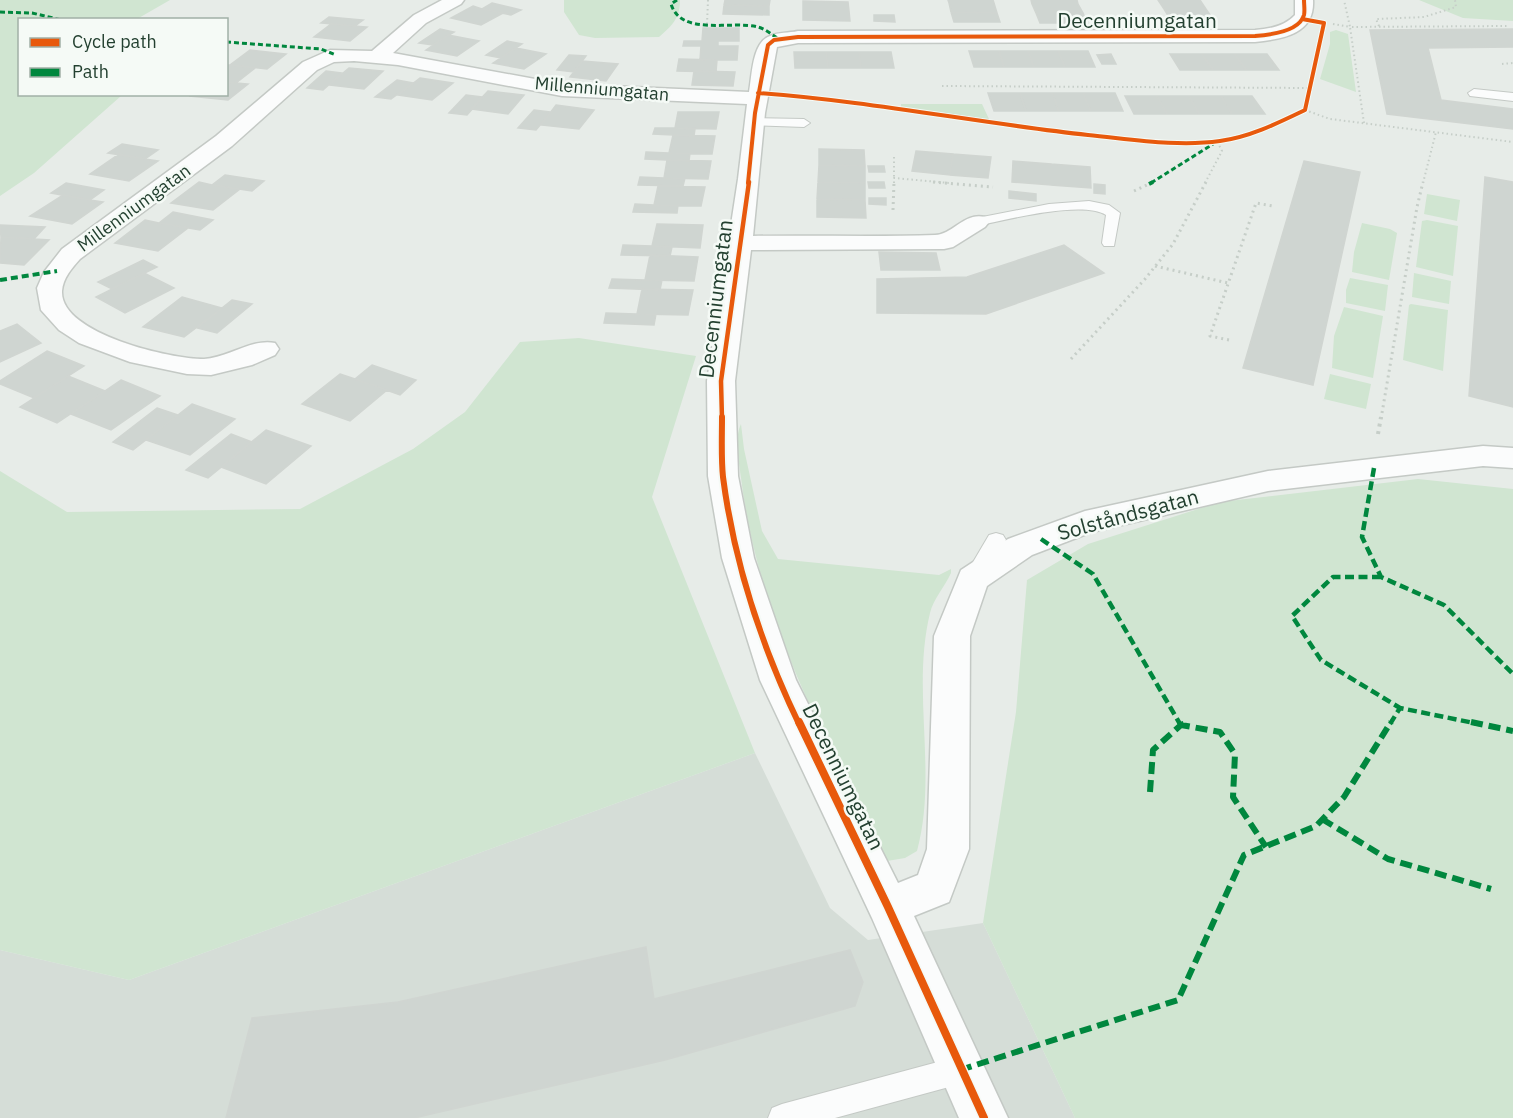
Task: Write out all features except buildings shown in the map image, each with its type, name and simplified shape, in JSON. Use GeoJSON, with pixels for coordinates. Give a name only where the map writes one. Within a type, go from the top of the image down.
{"type":"FeatureCollection","features":[{"type":"Feature","properties":{"kind":"street"},"geometry":{"type":"LineString","coordinates":[[378,56],[420,19],[455,0]]}},
{"type":"Feature","properties":{"kind":"street","name":"Decenniumgatan"},"geometry":{"type":"LineString","coordinates":[[984,1118],[960,1070],[888,907],[778,680],[738,558],[723,476],[721,381],[756,110],[768,45],[779,39],[798,37],[1255,36],[1285,30],[1299,22],[1304,15],[1304,0]]}},
{"type":"Feature","properties":{"kind":"street","name":"Millenniumgatan"},"geometry":{"type":"LineString","coordinates":[[265,349],[238,362],[205,367],[151,358],[106,345],[76,330],[53,309],[49,294],[50,287],[57,271],[71,254],[224,141],[319,60],[342,54],[378,56],[462,69],[562,90],[756,110]]}},
{"type":"Feature","properties":{"kind":"street","name":"Decenniumgatan"},"geometry":{"type":"LineString","coordinates":[[739,243],[944,242],[977,222]]}},
{"type":"Feature","properties":{"kind":"street","name":"Solståndsgatan"},"geometry":{"type":"LineString","coordinates":[[974,579],[1020,547],[1085,522],[1268,481],[1483,456],[1513,458]]}},
{"type":"Feature","properties":{"kind":"street"},"geometry":{"type":"LineString","coordinates":[[888,907],[934,888],[948,849],[952,636],[974,579]]}},
{"type":"Feature","properties":{"kind":"lane"},"geometry":{"type":"LineString","coordinates":[[1474,93],[1513,98]]}},
{"type":"Feature","properties":{"kind":"lane"},"geometry":{"type":"LineString","coordinates":[[756,110],[804,123]]}},
{"type":"Feature","properties":{"kind":"lane"},"geometry":{"type":"LineString","coordinates":[[977,222],[1078,205],[1104,205],[1113,213],[1109,243]]}},
{"type":"Feature","properties":{"kind":"lane"},"geometry":{"type":"LineString","coordinates":[[974,579],[996,540]]}},
{"type":"Feature","properties":{"kind":"lane"},"geometry":{"type":"LineString","coordinates":[[782,1118],[960,1070]]}},
{"type":"Feature","properties":{"kind":"path"},"geometry":{"type":"LineString","coordinates":[[707,24],[708,0]]}},
{"type":"Feature","properties":{"kind":"path"},"geometry":{"type":"LineString","coordinates":[[1344,0],[1364,123]]}},
{"type":"Feature","properties":{"kind":"path"},"geometry":{"type":"LineString","coordinates":[[1380,26],[1376,19],[1431,15],[1456,7],[1455,0]]}},
{"type":"Feature","properties":{"kind":"path"},"geometry":{"type":"LineString","coordinates":[[1324,23],[1350,27],[1507,26]]}},
{"type":"Feature","properties":{"kind":"path"},"geometry":{"type":"LineString","coordinates":[[942,86],[1309,88]]}},
{"type":"Feature","properties":{"kind":"path"},"geometry":{"type":"LineString","coordinates":[[1305,110],[1330,119],[1513,142]]}},
{"type":"Feature","properties":{"kind":"path"},"geometry":{"type":"LineString","coordinates":[[1374,468],[1380,417],[1417,207],[1436,132]]}},
{"type":"Feature","properties":{"kind":"path"},"geometry":{"type":"LineString","coordinates":[[1071,359],[1173,244],[1222,151],[1217,141]]}},
{"type":"Feature","properties":{"kind":"path"},"geometry":{"type":"LineString","coordinates":[[894,157],[894,178]]}},
{"type":"Feature","properties":{"kind":"path"},"geometry":{"type":"LineString","coordinates":[[1229,340],[1210,336],[1256,203],[1273,206]]}},
{"type":"Feature","properties":{"kind":"path"},"geometry":{"type":"LineString","coordinates":[[1155,266],[1228,283]]}},
{"type":"Feature","properties":{"kind":"shaded area"},"geometry":{"type":"Polygon","coordinates":[[[755,753],[830,908],[868,940],[983,923],[1075,1118],[0,1118],[0,950],[129,980],[755,753]]]}},
{"type":"Feature","properties":{"kind":"green space"},"geometry":{"type":"Polygon","coordinates":[[[0,0],[170,0],[139,18],[18,18],[18,96],[121,96],[34,173],[0,196],[0,0]]]}},
{"type":"Feature","properties":{"kind":"green space"},"geometry":{"type":"Polygon","coordinates":[[[564,0],[680,0],[679,12],[674,21],[659,37],[595,38],[579,35],[564,12],[564,0]]]}},
{"type":"Feature","properties":{"kind":"green space"},"geometry":{"type":"Polygon","coordinates":[[[1419,0],[1513,0],[1513,21],[1463,18],[1419,0]]]}},
{"type":"Feature","properties":{"kind":"green space"},"geometry":{"type":"Polygon","coordinates":[[[1336,30],[1348,34],[1356,92],[1320,79],[1330,44],[1330,32],[1336,30]]]}},
{"type":"Feature","properties":{"kind":"green space"},"geometry":{"type":"Polygon","coordinates":[[[901,104],[982,104],[989,119],[901,107],[901,104]]]}},
{"type":"Feature","properties":{"kind":"green space"},"geometry":{"type":"Polygon","coordinates":[[[1427,194],[1460,200],[1457,221],[1424,214],[1427,194]]]}},
{"type":"Feature","properties":{"kind":"green space"},"geometry":{"type":"Polygon","coordinates":[[[1422,221],[1458,226],[1453,276],[1416,267],[1422,221]]]}},
{"type":"Feature","properties":{"kind":"green space"},"geometry":{"type":"Polygon","coordinates":[[[1362,223],[1390,229],[1397,233],[1389,280],[1352,272],[1354,252],[1362,223]]]}},
{"type":"Feature","properties":{"kind":"green space"},"geometry":{"type":"Polygon","coordinates":[[[1414,273],[1451,281],[1449,304],[1412,297],[1414,273]]]}},
{"type":"Feature","properties":{"kind":"green space"},"geometry":{"type":"Polygon","coordinates":[[[1350,278],[1388,285],[1385,311],[1346,303],[1346,290],[1350,278]]]}},
{"type":"Feature","properties":{"kind":"green space"},"geometry":{"type":"Polygon","coordinates":[[[1409,305],[1448,310],[1443,371],[1403,360],[1409,305]]]}},
{"type":"Feature","properties":{"kind":"green space"},"geometry":{"type":"Polygon","coordinates":[[[1344,307],[1383,316],[1373,378],[1332,368],[1334,336],[1344,307]]]}},
{"type":"Feature","properties":{"kind":"green space"},"geometry":{"type":"Polygon","coordinates":[[[579,338],[696,356],[652,497],[755,753],[129,980],[0,950],[0,471],[67,512],[300,509],[413,449],[465,412],[520,342],[579,338]]]}},
{"type":"Feature","properties":{"kind":"green space"},"geometry":{"type":"Polygon","coordinates":[[[1330,374],[1371,384],[1366,409],[1324,399],[1330,374]]]}},
{"type":"Feature","properties":{"kind":"green space"},"geometry":{"type":"Polygon","coordinates":[[[741,424],[744,449],[762,531],[778,559],[939,575],[951,569],[930,613],[925,642],[923,822],[917,851],[905,858],[887,861],[818,722],[778,628],[762,579],[750,530],[738,450],[741,424]]]}},
{"type":"Feature","properties":{"kind":"green space"},"geometry":{"type":"Polygon","coordinates":[[[1418,479],[1513,489],[1513,1118],[1075,1118],[983,923],[1016,712],[1027,580],[1088,544],[1220,502],[1418,479]]]}},
{"type":"Feature","properties":{"kind":"marked path"},"geometry":{"type":"LineString","coordinates":[[677,0],[671,4],[674,14],[682,20],[707,25],[748,25],[758,27],[779,39]]}},
{"type":"Feature","properties":{"kind":"marked path"},"geometry":{"type":"LineString","coordinates":[[0,12],[32,13],[53,18]]}},
{"type":"Feature","properties":{"kind":"marked path"},"geometry":{"type":"LineString","coordinates":[[228,42],[321,49],[336,55]]}},
{"type":"Feature","properties":{"kind":"marked path"},"geometry":{"type":"LineString","coordinates":[[1149,184],[1213,144]]}},
{"type":"Feature","properties":{"kind":"marked path"},"geometry":{"type":"LineString","coordinates":[[0,280],[57,271]]}},
{"type":"Feature","properties":{"kind":"marked path"},"geometry":{"type":"LineString","coordinates":[[1374,468],[1362,537],[1381,577],[1444,605],[1513,674]]}},
{"type":"Feature","properties":{"kind":"marked path"},"geometry":{"type":"LineString","coordinates":[[1041,539],[1093,574],[1181,725],[1220,732],[1235,754],[1233,797],[1266,847]]}},
{"type":"Feature","properties":{"kind":"marked path"},"geometry":{"type":"LineString","coordinates":[[1381,577],[1333,577],[1292,616],[1321,660],[1400,708]]}},
{"type":"Feature","properties":{"kind":"marked path"},"geometry":{"type":"LineString","coordinates":[[960,1070],[1178,1000],[1244,855],[1316,826],[1344,797],[1400,708],[1513,731]]}},
{"type":"Feature","properties":{"kind":"marked path"},"geometry":{"type":"LineString","coordinates":[[1150,792],[1153,750],[1181,725]]}},
{"type":"Feature","properties":{"kind":"marked path"},"geometry":{"type":"LineString","coordinates":[[1322,819],[1388,859],[1491,889]]}},
{"type":"Feature","properties":{"kind":"cycle path"},"geometry":{"type":"LineString","coordinates":[[984,1118],[888,907],[778,680],[738,558],[723,476],[721,381],[749,179],[755,113],[768,45],[774,40],[798,37],[1255,36],[1282,31],[1296,24],[1304,15],[1304,0]]}},
{"type":"Feature","properties":{"kind":"cycle path"},"geometry":{"type":"LineString","coordinates":[[758,93],[846,101],[1022,127],[1110,137],[1178,142],[1219,141],[1252,133],[1305,110],[1324,23],[1302,19]]}}]}
